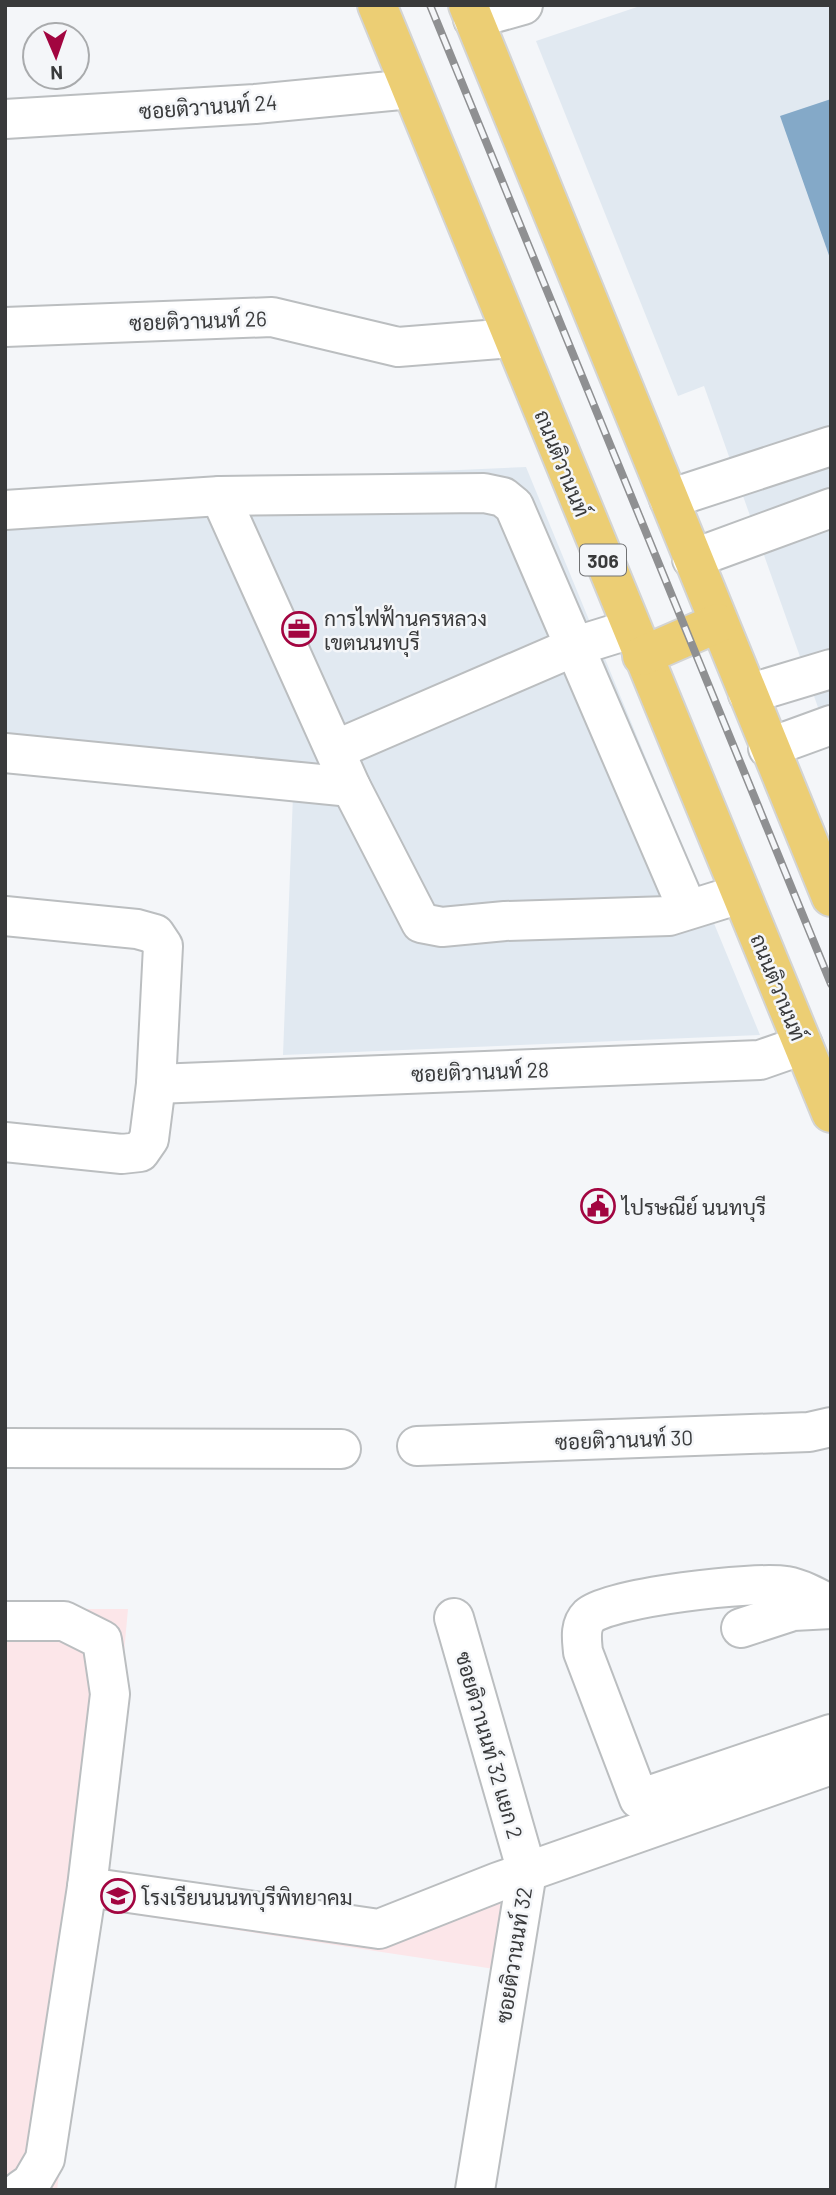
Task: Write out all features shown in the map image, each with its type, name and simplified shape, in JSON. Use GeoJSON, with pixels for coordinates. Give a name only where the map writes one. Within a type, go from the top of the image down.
{"type":"FeatureCollection","features":[{"type":"Feature","properties":{"kind":"main road","name":"ถนนติวานนท์"},"geometry":{"type":"LineString","coordinates":[[377,5],[831,1114]]}},
{"type":"Feature","properties":{"kind":"main road"},"geometry":{"type":"LineString","coordinates":[[470,12],[831,897]]}},
{"type":"Feature","properties":{"kind":"main road"},"geometry":{"type":"LineString","coordinates":[[637,643],[718,624]]}},
{"type":"Feature","properties":{"kind":"street"},"geometry":{"type":"LineString","coordinates":[[470,12],[523,5]]}},
{"type":"Feature","properties":{"kind":"street","name":"ซอยติวานนท์ 24"},"geometry":{"type":"LineString","coordinates":[[5,119],[255,104],[411,89]]}},
{"type":"Feature","properties":{"kind":"street","name":"ซอยติวานนท์ 26"},"geometry":{"type":"LineString","coordinates":[[5,327],[272,317],[398,347],[512,338]]}},
{"type":"Feature","properties":{"kind":"street"},"geometry":{"type":"LineString","coordinates":[[669,499],[831,446]]}},
{"type":"Feature","properties":{"kind":"street"},"geometry":{"type":"LineString","coordinates":[[5,510],[220,496],[484,493],[503,497],[513,506],[576,646],[687,908]]}},
{"type":"Feature","properties":{"kind":"street"},"geometry":{"type":"LineString","coordinates":[[220,496],[351,787],[421,923],[442,927],[505,921],[669,916],[687,908],[740,894]]}},
{"type":"Feature","properties":{"kind":"street"},"geometry":{"type":"LineString","coordinates":[[692,559],[831,508]]}},
{"type":"Feature","properties":{"kind":"street"},"geometry":{"type":"LineString","coordinates":[[335,750],[576,646],[637,643]]}},
{"type":"Feature","properties":{"kind":"street"},"geometry":{"type":"LineString","coordinates":[[748,694],[831,668]]}},
{"type":"Feature","properties":{"kind":"street"},"geometry":{"type":"LineString","coordinates":[[768,748],[831,725]]}},
{"type":"Feature","properties":{"kind":"street"},"geometry":{"type":"LineString","coordinates":[[5,753],[351,787]]}},
{"type":"Feature","properties":{"kind":"street"},"geometry":{"type":"LineString","coordinates":[[5,916],[136,929],[155,934],[163,946],[156,1084],[149,1139],[140,1152],[122,1154],[5,1142]]}},
{"type":"Feature","properties":{"kind":"street","name":"ซอยติวานนท์ 28"},"geometry":{"type":"LineString","coordinates":[[156,1084],[760,1060],[803,1045]]}},
{"type":"Feature","properties":{"kind":"street","name":"ซอยติวานนท์ 30"},"geometry":{"type":"LineString","coordinates":[[417,1446],[809,1432],[831,1427]]}},
{"type":"Feature","properties":{"kind":"street"},"geometry":{"type":"LineString","coordinates":[[5,1448],[341,1449]]}},
{"type":"Feature","properties":{"kind":"street"},"geometry":{"type":"LineString","coordinates":[[831,1607],[785,1586],[699,1590],[643,1597],[590,1615],[582,1627],[583,1652],[639,1799],[831,1734]]}},
{"type":"Feature","properties":{"kind":"street"},"geometry":{"type":"LineString","coordinates":[[741,1628],[793,1611],[831,1607]]}},
{"type":"Feature","properties":{"kind":"street","name":"ซอยติวานนท์ 32 แยก 2"},"geometry":{"type":"LineString","coordinates":[[454,1618],[527,1872]]}},
{"type":"Feature","properties":{"kind":"street"},"geometry":{"type":"LineString","coordinates":[[5,1621],[64,1621],[103,1640],[110,1694],[87,1887],[45,2159],[31,2183],[20,2190]]}},
{"type":"Feature","properties":{"kind":"street","name":"ซอยติวานนท์ 32"},"geometry":{"type":"LineString","coordinates":[[475,2190],[527,1872],[831,1765]]}},
{"type":"Feature","properties":{"kind":"street"},"geometry":{"type":"LineString","coordinates":[[87,1887],[379,1929],[527,1872]]}},
{"type":"Feature","properties":{"kind":"shaded area"},"geometry":{"type":"Polygon","coordinates":[[[643,5],[831,5],[831,744],[704,386],[678,396],[536,41],[643,5]]]}},
{"type":"Feature","properties":{"kind":"shaded area","name":"การไฟฟ้านครหลวง เขตนนทบุรี"},"geometry":{"type":"Polygon","coordinates":[[[526,467],[760,1035],[283,1055],[293,795],[5,769],[5,490],[526,467]]]}},
{"type":"Feature","properties":{"kind":"shaded area","name":"โรงเรียนนนทบุรีพิทยาคม"},"geometry":{"type":"Polygon","coordinates":[[[5,1609],[128,1609],[103,1881],[374,1911],[497,1868],[503,1930],[501,1970],[96,1909],[57,2190],[5,2190],[5,1609]]]}},
{"type":"Feature","properties":{"kind":"water"},"geometry":{"type":"Polygon","coordinates":[[[831,99],[831,261],[780,116],[831,99]]]}},
{"type":"Feature","properties":{"kind":"railway"},"geometry":{"type":"LineString","coordinates":[[430,5],[831,984]]}},
{"type":"Feature","properties":{"kind":"place","name":"การไฟฟ้านครหลวง เขตนนทบุรี"},"geometry":{"type":"Point","coordinates":[299,629]}},
{"type":"Feature","properties":{"kind":"place","name":"ไปรษณีย์ นนทบุรี"},"geometry":{"type":"Point","coordinates":[598,1206]}},
{"type":"Feature","properties":{"kind":"place","name":"โรงเรียนนนทบุรีพิทยาคม"},"geometry":{"type":"Point","coordinates":[118,1896]}}]}
